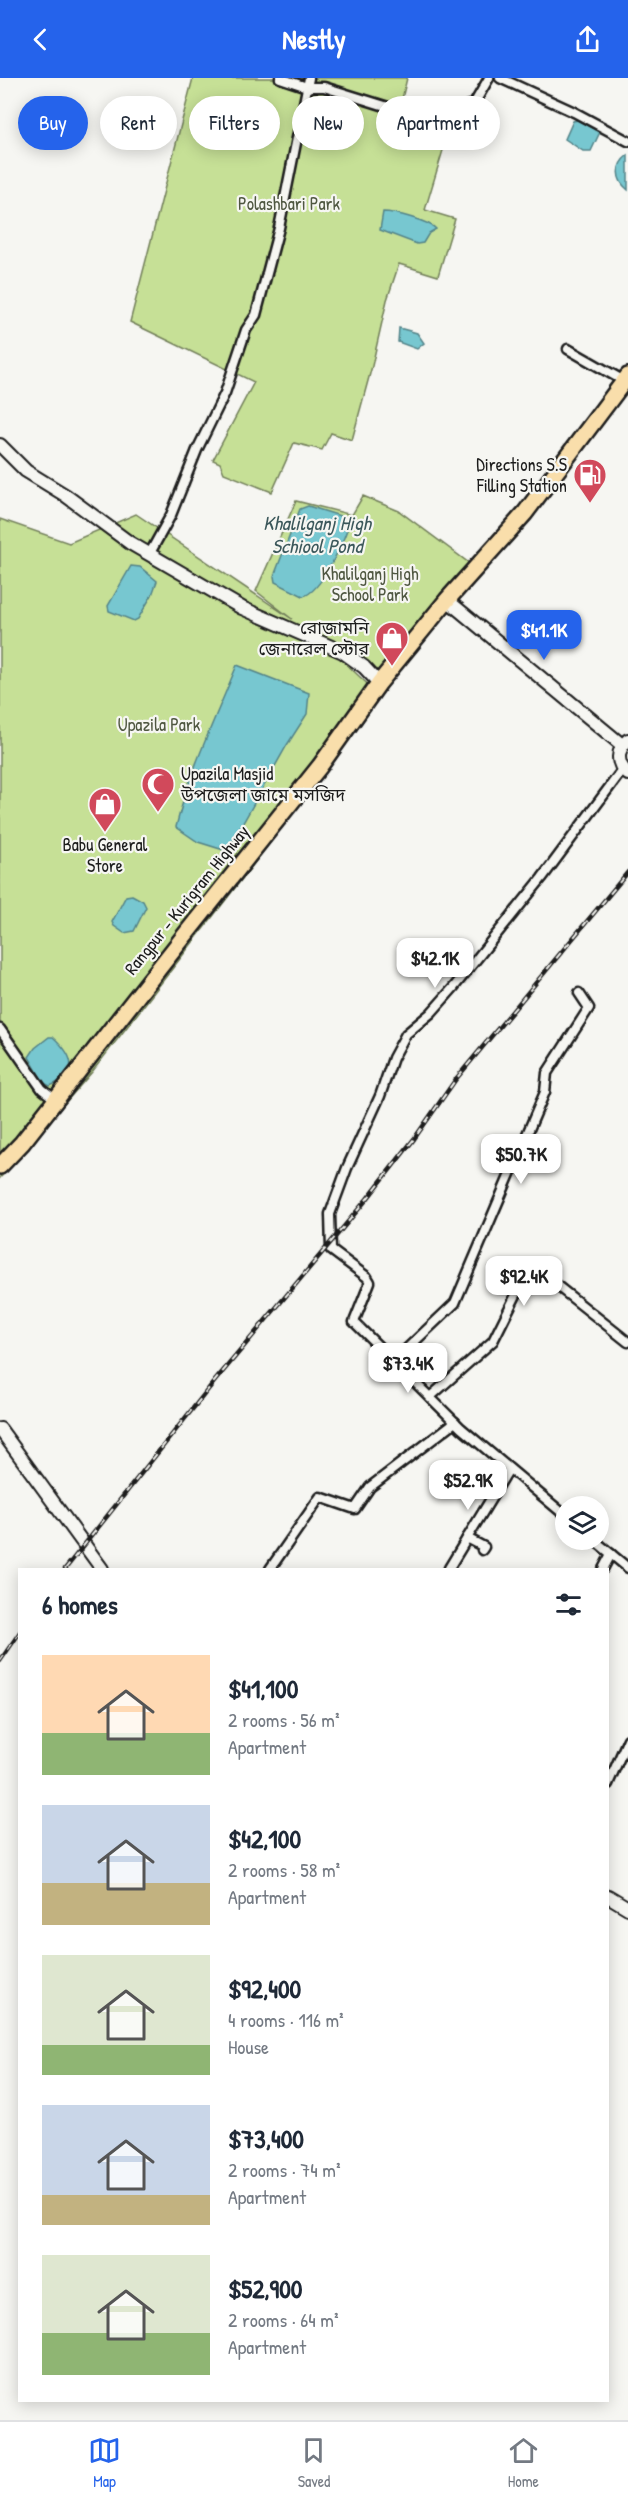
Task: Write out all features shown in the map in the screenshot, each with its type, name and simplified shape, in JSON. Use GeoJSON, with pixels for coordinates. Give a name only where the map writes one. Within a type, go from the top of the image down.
{"type":"FeatureCollection","features":[{"type":"Feature","properties":{"kind":"highway","name":"Rangpur - Kurigram Highway"},"geometry":{"type":"LineString","coordinates":[[0,1166],[22,1143],[195,921],[320,766],[379,683],[447,600],[525,513],[626,379]]}},
{"type":"Feature","properties":{"kind":"street"},"geometry":{"type":"LineString","coordinates":[[280,78],[306,87],[324,87],[430,120],[452,110],[474,104],[489,78]]}},
{"type":"Feature","properties":{"kind":"street"},"geometry":{"type":"LineString","coordinates":[[150,553],[175,507],[204,434],[225,393],[246,330],[256,315],[279,228],[309,78]]}},
{"type":"Feature","properties":{"kind":"street"},"geometry":{"type":"LineString","coordinates":[[501,78],[574,112],[628,141]]}},
{"type":"Feature","properties":{"kind":"street"},"geometry":{"type":"LineString","coordinates":[[568,349],[626,379]]}},
{"type":"Feature","properties":{"kind":"street"},"geometry":{"type":"LineString","coordinates":[[0,445],[26,471],[65,495],[130,543],[242,608],[343,652],[364,667],[379,683]]}},
{"type":"Feature","properties":{"kind":"street"},"geometry":{"type":"LineString","coordinates":[[447,600],[625,743],[618,757],[625,772],[454,987],[431,1013],[406,1034],[393,1058],[380,1096],[347,1168],[330,1214],[331,1250],[367,1277],[370,1282],[354,1322],[455,1422],[555,1507]]}},
{"type":"Feature","properties":{"kind":"street"},"geometry":{"type":"LineString","coordinates":[[394,1361],[455,1303],[545,1092],[547,1073],[589,1008],[579,993]]}},
{"type":"Feature","properties":{"kind":"street"},"geometry":{"type":"LineString","coordinates":[[0,1029],[42,1089],[56,1100]]}},
{"type":"Feature","properties":{"kind":"street"},"geometry":{"type":"LineString","coordinates":[[430,1397],[493,1341],[531,1265],[628,1342]]}},
{"type":"Feature","properties":{"kind":"street"},"geometry":{"type":"LineString","coordinates":[[271,1568],[320,1497],[355,1509],[370,1487],[455,1422]]}},
{"type":"Feature","properties":{"kind":"street"},"geometry":{"type":"LineString","coordinates":[[0,1429],[100,1566]]}},
{"type":"Feature","properties":{"kind":"street"},"geometry":{"type":"LineString","coordinates":[[449,1568],[509,1469]]}},
{"type":"Feature","properties":{"kind":"street"},"geometry":{"type":"LineString","coordinates":[[466,1538],[484,1547],[482,1550]]}},
{"type":"Feature","properties":{"kind":"street"},"geometry":{"type":"LineString","coordinates":[[606,1550],[628,1568]]}},
{"type":"Feature","properties":{"kind":"street"},"geometry":{"type":"LineString","coordinates":[[604,1568],[611,1554]]}},
{"type":"Feature","properties":{"kind":"street"},"geometry":{"type":"LineString","coordinates":[[609,1782],[628,1739]]}},
{"type":"Feature","properties":{"kind":"street"},"geometry":{"type":"LineString","coordinates":[[609,1897],[628,1908]]}},
{"type":"Feature","properties":{"kind":"green space","name":"Polashbari Park"},"geometry":{"type":"Polygon","coordinates":[[[193,78],[407,78],[403,96],[376,96],[376,150],[443,150],[425,210],[455,219],[438,276],[399,264],[387,300],[352,440],[331,433],[322,450],[294,443],[272,492],[224,473],[220,463],[213,460],[254,382],[130,322],[174,150],[177,150],[177,140],[193,78]]]}},
{"type":"Feature","properties":{"kind":"green space","name":"Upazila Park"},"geometry":{"type":"Polygon","coordinates":[[[363,496],[399,511],[473,566],[402,667],[389,679],[322,641],[379,695],[326,771],[92,1072],[0,1178],[0,519],[69,543],[136,514],[292,619],[256,591],[296,501],[352,515],[363,496]]]}},
{"type":"Feature","properties":{"kind":"water"},"geometry":{"type":"Polygon","coordinates":[[[578,120],[600,132],[591,151],[583,151],[565,139],[573,121],[578,120]]]}},
{"type":"Feature","properties":{"kind":"water"},"geometry":{"type":"Polygon","coordinates":[[[628,155],[628,190],[618,172],[621,163],[628,155]]]}},
{"type":"Feature","properties":{"kind":"water"},"geometry":{"type":"Polygon","coordinates":[[[383,212],[411,217],[436,229],[429,233],[423,243],[417,244],[380,230],[383,212]]]}},
{"type":"Feature","properties":{"kind":"water"},"geometry":{"type":"Polygon","coordinates":[[[399,328],[417,333],[424,343],[417,349],[398,342],[399,328]]]}},
{"type":"Feature","properties":{"kind":"water","name":"Khalilganj High Schiool Pond"},"geometry":{"type":"Polygon","coordinates":[[[308,506],[350,519],[339,550],[325,575],[310,593],[303,596],[275,582],[274,576],[300,509],[308,506]]]}},
{"type":"Feature","properties":{"kind":"water"},"geometry":{"type":"Polygon","coordinates":[[[131,566],[140,567],[157,581],[152,595],[138,619],[134,621],[109,611],[108,606],[131,566]]]}},
{"type":"Feature","properties":{"kind":"water"},"geometry":{"type":"Polygon","coordinates":[[[237,665],[309,693],[307,714],[227,851],[198,842],[176,827],[196,765],[237,665]]]}},
{"type":"Feature","properties":{"kind":"water"},"geometry":{"type":"Polygon","coordinates":[[[132,895],[143,901],[146,907],[134,931],[124,933],[112,922],[126,896],[132,895]]]}},
{"type":"Feature","properties":{"kind":"water"},"geometry":{"type":"Polygon","coordinates":[[[49,1037],[53,1037],[66,1051],[71,1064],[66,1076],[50,1086],[44,1083],[29,1057],[35,1048],[49,1037]]]}},
{"type":"Feature","properties":{"kind":"railway"},"geometry":{"type":"LineString","coordinates":[[66,1568],[214,1382],[367,1199],[414,1139],[456,1079],[628,872]]}},
{"type":"Feature","properties":{"kind":"railway"},"geometry":{"type":"LineString","coordinates":[[0,1661],[18,1635]]}},
{"type":"Feature","properties":{"kind":"place","name":"Directions S.S Filling Station"},"geometry":{"type":"Point","coordinates":[590,504]}},
{"type":"Feature","properties":{"kind":"place","name":"রোজামনি জেনারেল স্টোর"},"geometry":{"type":"Point","coordinates":[392,667]}},
{"type":"Feature","properties":{"kind":"place","name":"Upazila Masjid উপজেলা জামে মসজিদ"},"geometry":{"type":"Point","coordinates":[158,813]}},
{"type":"Feature","properties":{"kind":"place","name":"Babu General Store"},"geometry":{"type":"Point","coordinates":[105,833]}},
{"type":"Feature","properties":{"kind":"park label","name":"Khalilganj High School Park"},"geometry":{"type":"Point","coordinates":[370,584]}}]}
